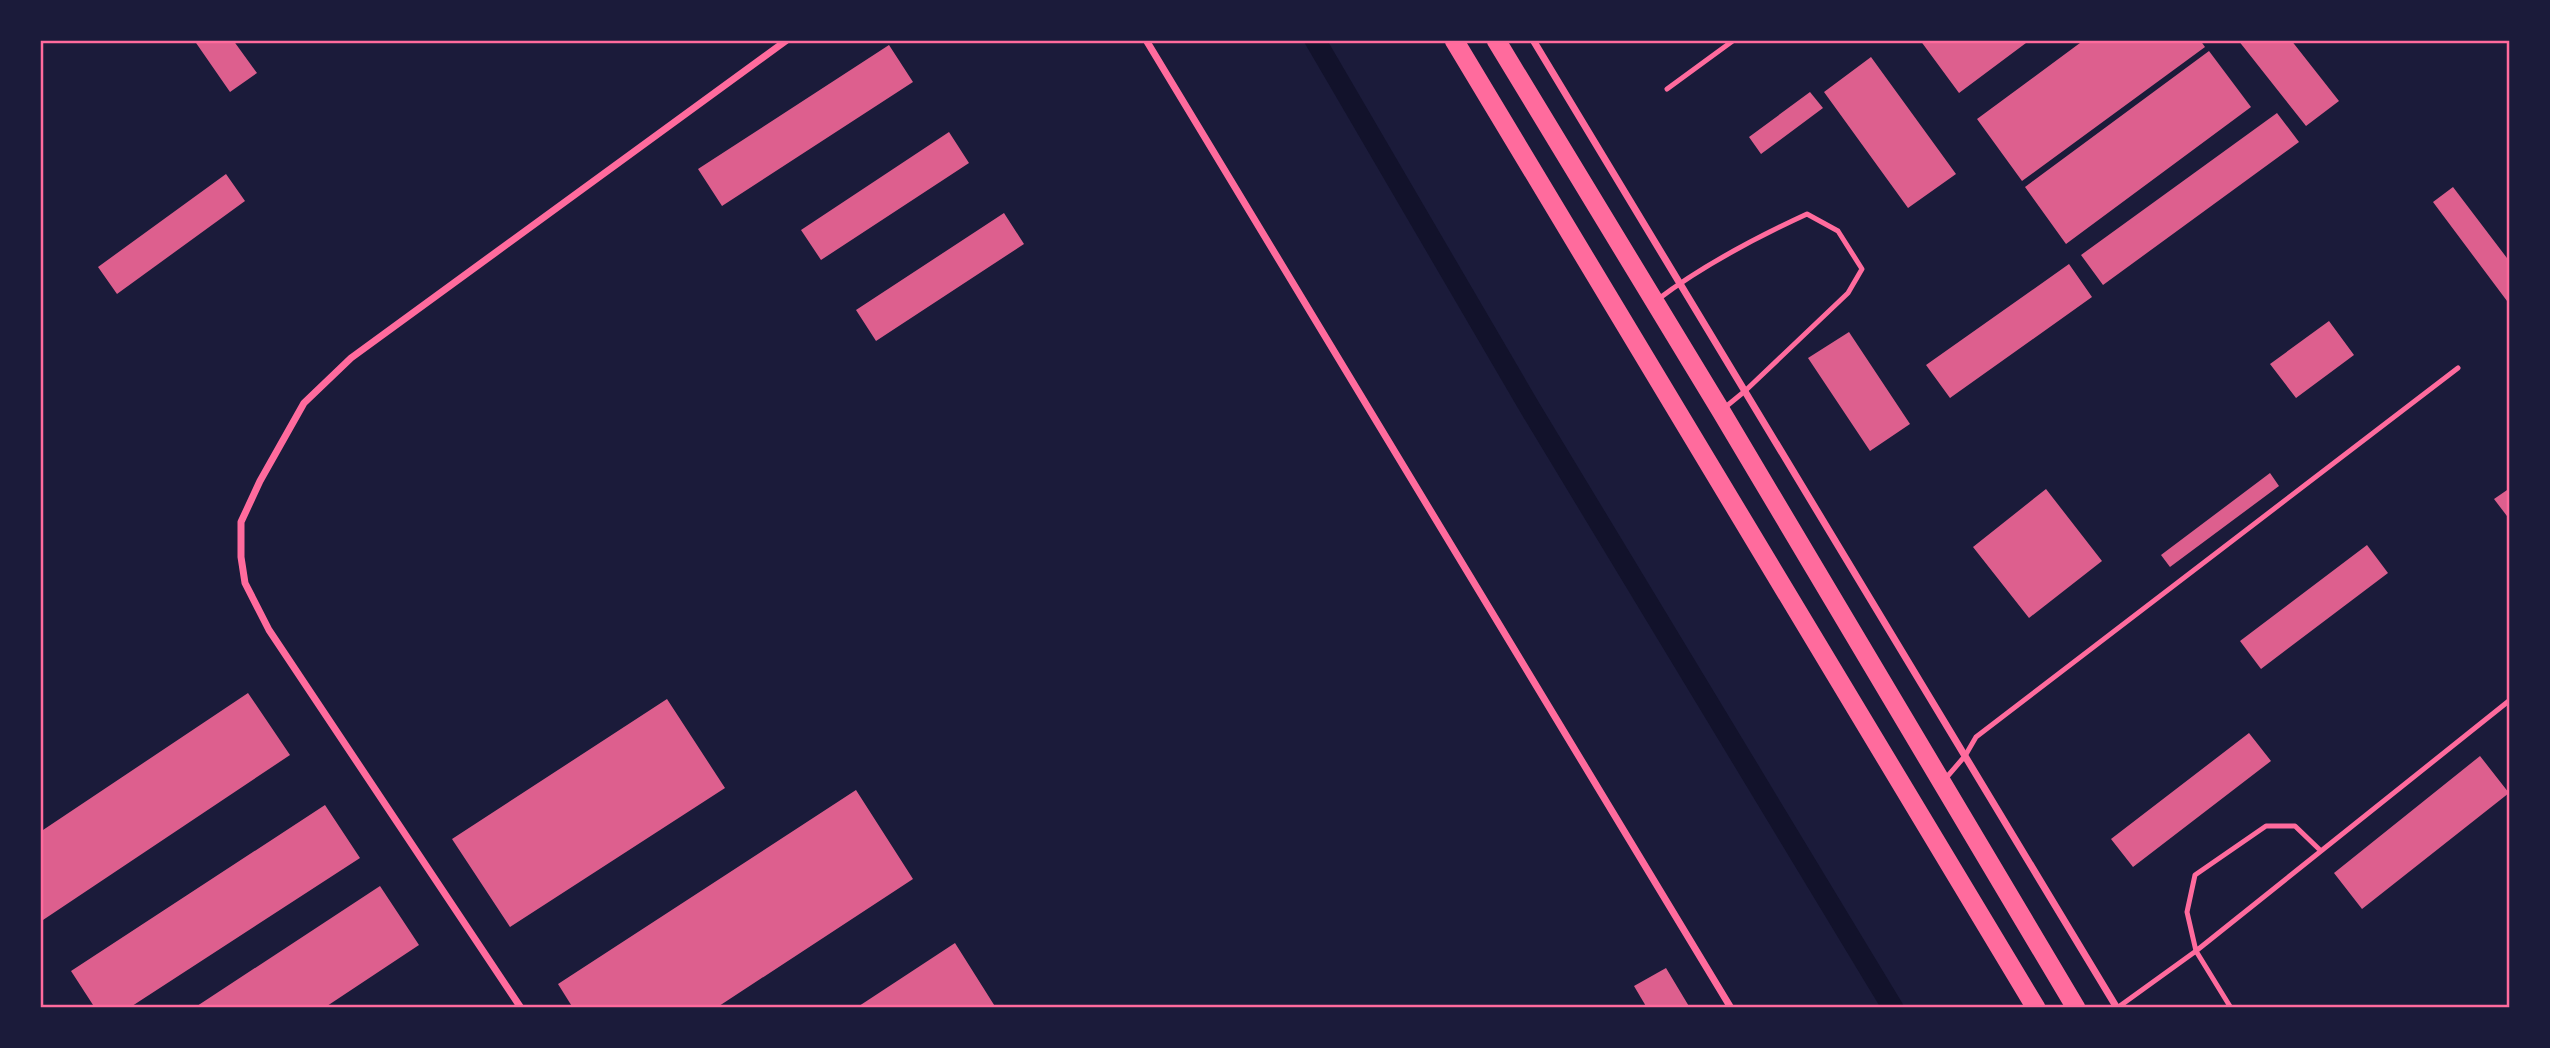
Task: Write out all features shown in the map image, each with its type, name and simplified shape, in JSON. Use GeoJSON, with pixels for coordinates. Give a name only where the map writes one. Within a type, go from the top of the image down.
{"type":"FeatureCollection","features":[{"type":"Feature","properties":{"kind":"highway"},"geometry":{"type":"LineString","coordinates":[[1454,40],[2036,1008]]}},
{"type":"Feature","properties":{"kind":"highway"},"geometry":{"type":"LineString","coordinates":[[1496,40],[1721,411],[2076,1008]]}},
{"type":"Feature","properties":{"kind":"street"},"geometry":{"type":"LineString","coordinates":[[521,1008],[269,629],[245,583],[241,557],[241,522],[260,481],[304,402],[351,358],[787,40]]}},
{"type":"Feature","properties":{"kind":"street"},"geometry":{"type":"LineString","coordinates":[[1146,40],[1731,1008]]}},
{"type":"Feature","properties":{"kind":"street"},"geometry":{"type":"LineString","coordinates":[[1533,40],[2117,1008]]}},
{"type":"Feature","properties":{"kind":"lane"},"geometry":{"type":"LineString","coordinates":[[1667,89],[1734,40]]}},
{"type":"Feature","properties":{"kind":"lane"},"geometry":{"type":"LineString","coordinates":[[1655,301],[1681,282],[1754,239],[1807,214],[1838,231],[1862,268],[1848,293],[1721,411]]}},
{"type":"Feature","properties":{"kind":"lane"},"geometry":{"type":"LineString","coordinates":[[1941,783],[1965,756],[1976,737],[2458,368]]}},
{"type":"Feature","properties":{"kind":"lane"},"geometry":{"type":"LineString","coordinates":[[2117,1008],[2196,951],[2510,700]]}},
{"type":"Feature","properties":{"kind":"lane"},"geometry":{"type":"LineString","coordinates":[[2231,1008],[2196,951],[2187,912],[2195,875],[2266,826],[2295,826],[2321,851]]}},
{"type":"Feature","properties":{"kind":"building"},"geometry":{"type":"Polygon","coordinates":[[[194,40],[233,40],[257,73],[230,92],[194,40]]]}},
{"type":"Feature","properties":{"kind":"building"},"geometry":{"type":"Polygon","coordinates":[[[1920,40],[2030,40],[1959,93],[1920,40]]]}},
{"type":"Feature","properties":{"kind":"building"},"geometry":{"type":"Polygon","coordinates":[[[2084,40],[2200,40],[2205,47],[2022,181],[1977,119],[2084,40]]]}},
{"type":"Feature","properties":{"kind":"building"},"geometry":{"type":"Polygon","coordinates":[[[2238,40],[2291,40],[2339,101],[2306,126],[2238,40]]]}},
{"type":"Feature","properties":{"kind":"building"},"geometry":{"type":"Polygon","coordinates":[[[889,45],[913,82],[722,206],[698,169],[889,45]]]}},
{"type":"Feature","properties":{"kind":"building"},"geometry":{"type":"Polygon","coordinates":[[[2209,51],[2251,107],[2066,244],[2025,187],[2209,51]]]}},
{"type":"Feature","properties":{"kind":"building"},"geometry":{"type":"Polygon","coordinates":[[[1871,57],[1956,174],[1908,208],[1824,92],[1871,57]]]}},
{"type":"Feature","properties":{"kind":"building"},"geometry":{"type":"Polygon","coordinates":[[[1810,92],[1823,108],[1761,154],[1749,137],[1810,92]]]}},
{"type":"Feature","properties":{"kind":"building"},"geometry":{"type":"Polygon","coordinates":[[[2277,113],[2299,142],[2103,285],[2081,255],[2277,113]]]}},
{"type":"Feature","properties":{"kind":"building"},"geometry":{"type":"Polygon","coordinates":[[[949,132],[969,163],[821,260],[801,230],[949,132]]]}},
{"type":"Feature","properties":{"kind":"building"},"geometry":{"type":"Polygon","coordinates":[[[226,174],[245,201],[117,294],[98,267],[226,174]]]}},
{"type":"Feature","properties":{"kind":"building"},"geometry":{"type":"Polygon","coordinates":[[[2453,187],[2510,262],[2510,305],[2433,202],[2453,187]]]}},
{"type":"Feature","properties":{"kind":"building"},"geometry":{"type":"Polygon","coordinates":[[[1004,213],[1024,244],[876,341],[856,310],[1004,213]]]}},
{"type":"Feature","properties":{"kind":"building"},"geometry":{"type":"Polygon","coordinates":[[[2069,264],[2092,297],[1950,398],[1926,365],[2069,264]]]}},
{"type":"Feature","properties":{"kind":"building"},"geometry":{"type":"Polygon","coordinates":[[[2329,321],[2354,355],[2296,398],[2270,364],[2329,321]]]}},
{"type":"Feature","properties":{"kind":"building"},"geometry":{"type":"Polygon","coordinates":[[[1849,332],[1910,424],[1870,451],[1808,358],[1849,332]]]}},
{"type":"Feature","properties":{"kind":"building"},"geometry":{"type":"Polygon","coordinates":[[[2270,473],[2279,486],[2170,567],[2161,555],[2270,473]]]}},
{"type":"Feature","properties":{"kind":"building"},"geometry":{"type":"Polygon","coordinates":[[[2510,488],[2510,520],[2494,499],[2510,488]]]}},
{"type":"Feature","properties":{"kind":"building"},"geometry":{"type":"Polygon","coordinates":[[[2046,489],[2102,561],[2029,618],[1973,547],[2046,489]]]}},
{"type":"Feature","properties":{"kind":"building"},"geometry":{"type":"Polygon","coordinates":[[[2367,545],[2388,573],[2261,669],[2240,641],[2367,545]]]}},
{"type":"Feature","properties":{"kind":"building"},"geometry":{"type":"Polygon","coordinates":[[[248,693],[290,755],[40,922],[40,832],[248,693]]]}},
{"type":"Feature","properties":{"kind":"building"},"geometry":{"type":"Polygon","coordinates":[[[667,699],[725,788],[510,927],[452,839],[667,699]]]}},
{"type":"Feature","properties":{"kind":"building"},"geometry":{"type":"Polygon","coordinates":[[[2249,733],[2271,761],[2133,867],[2111,839],[2249,733]]]}},
{"type":"Feature","properties":{"kind":"building"},"geometry":{"type":"Polygon","coordinates":[[[2480,756],[2509,793],[2362,909],[2334,873],[2480,756]]]}},
{"type":"Feature","properties":{"kind":"building"},"geometry":{"type":"Polygon","coordinates":[[[856,790],[913,879],[716,1008],[573,1008],[558,984],[856,790]]]}},
{"type":"Feature","properties":{"kind":"building"},"geometry":{"type":"Polygon","coordinates":[[[325,805],[360,858],[129,1008],[95,1008],[71,971],[325,805]]]}},
{"type":"Feature","properties":{"kind":"building"},"geometry":{"type":"Polygon","coordinates":[[[380,886],[419,945],[324,1008],[194,1008],[380,886]]]}},
{"type":"Feature","properties":{"kind":"building"},"geometry":{"type":"Polygon","coordinates":[[[955,943],[996,1008],[856,1008],[955,943]]]}},
{"type":"Feature","properties":{"kind":"building"},"geometry":{"type":"Polygon","coordinates":[[[1666,968],[1690,1008],[1647,1008],[1634,986],[1666,968]]]}},
{"type":"Feature","properties":{"kind":"waterway"},"geometry":{"type":"LineString","coordinates":[[1315,40],[1530,408],[1893,1008]]}}]}
